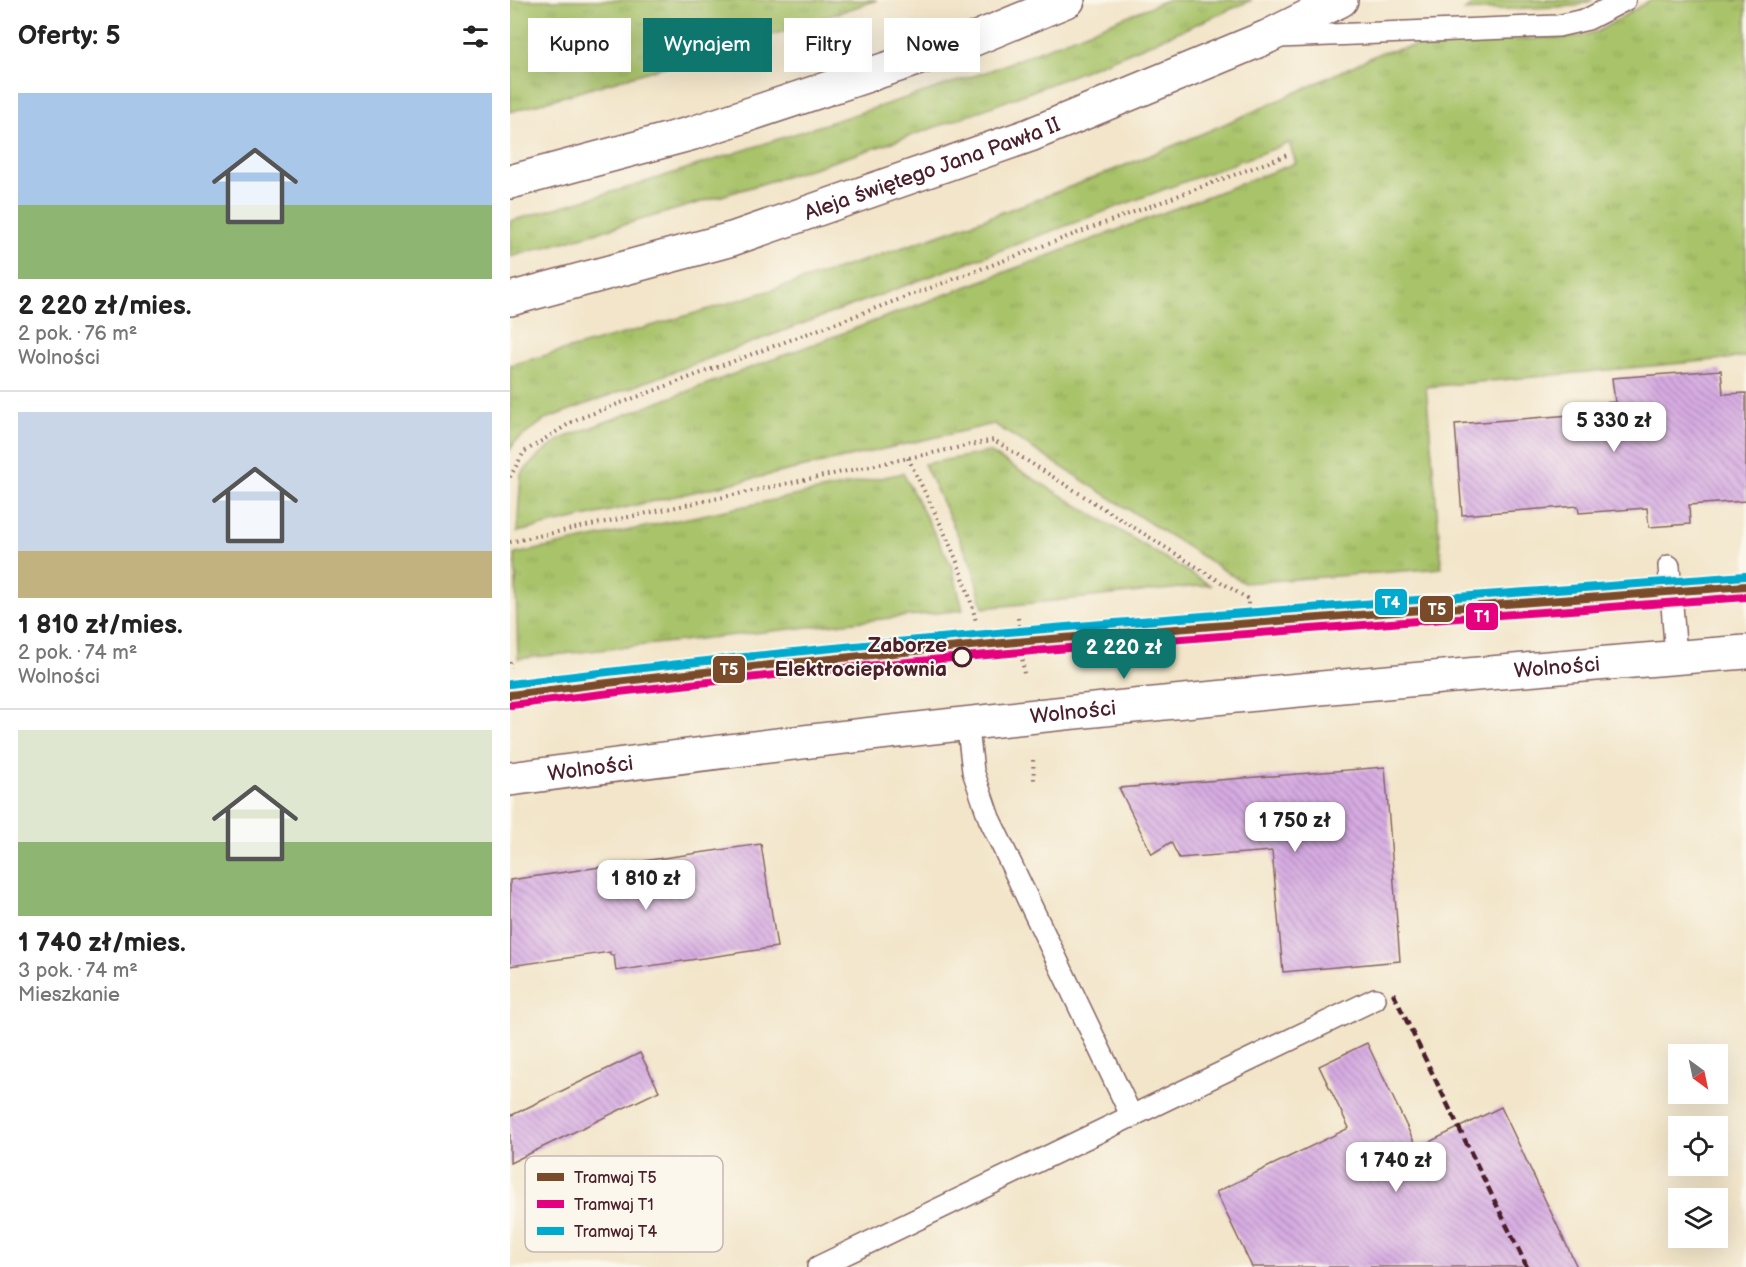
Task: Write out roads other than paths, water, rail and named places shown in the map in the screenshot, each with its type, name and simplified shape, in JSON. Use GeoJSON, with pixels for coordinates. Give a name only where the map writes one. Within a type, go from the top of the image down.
{"type":"FeatureCollection","features":[{"type":"Feature","properties":{"kind":"main road"},"geometry":{"type":"LineString","coordinates":[[510,182],[693,133],[962,44],[1068,0]]}},
{"type":"Feature","properties":{"kind":"main road","name":"Aleja świętego Jana Pawła II"},"geometry":{"type":"LineString","coordinates":[[510,299],[732,239],[1030,135],[1267,37],[1341,0]]}},
{"type":"Feature","properties":{"kind":"main road","name":"Wolności"},"geometry":{"type":"LineString","coordinates":[[510,779],[968,722],[1425,676],[1746,652]]}},
{"type":"Feature","properties":{"kind":"lane"},"geometry":{"type":"LineString","coordinates":[[1267,37],[1558,26],[1588,19],[1625,0]]}},
{"type":"Feature","properties":{"kind":"lane"},"geometry":{"type":"LineString","coordinates":[[1669,566],[1676,657]]}},
{"type":"Feature","properties":{"kind":"lane"},"geometry":{"type":"LineString","coordinates":[[968,722],[973,771],[989,818],[1132,1117]]}},
{"type":"Feature","properties":{"kind":"lane"},"geometry":{"type":"LineString","coordinates":[[818,1267],[1375,999]]}},
{"type":"Feature","properties":{"kind":"railway"},"geometry":{"type":"LineString","coordinates":[[1393,993],[1527,1267]]}},
{"type":"Feature","properties":{"kind":"tram line","name":"T4"},"geometry":{"type":"LineString","coordinates":[[510,684],[972,635],[1745,576]]}},
{"type":"Feature","properties":{"kind":"tram line","name":"T5"},"geometry":{"type":"LineString","coordinates":[[510,695],[664,676],[973,646],[1746,586]]}},
{"type":"Feature","properties":{"kind":"tram line","name":"T1"},"geometry":{"type":"LineString","coordinates":[[511,705],[973,656],[1746,597]]}},
{"type":"Feature","properties":{"kind":"place","name":"Zaborze Elektrociepłownia"},"geometry":{"type":"Point","coordinates":[962,657]}}]}
